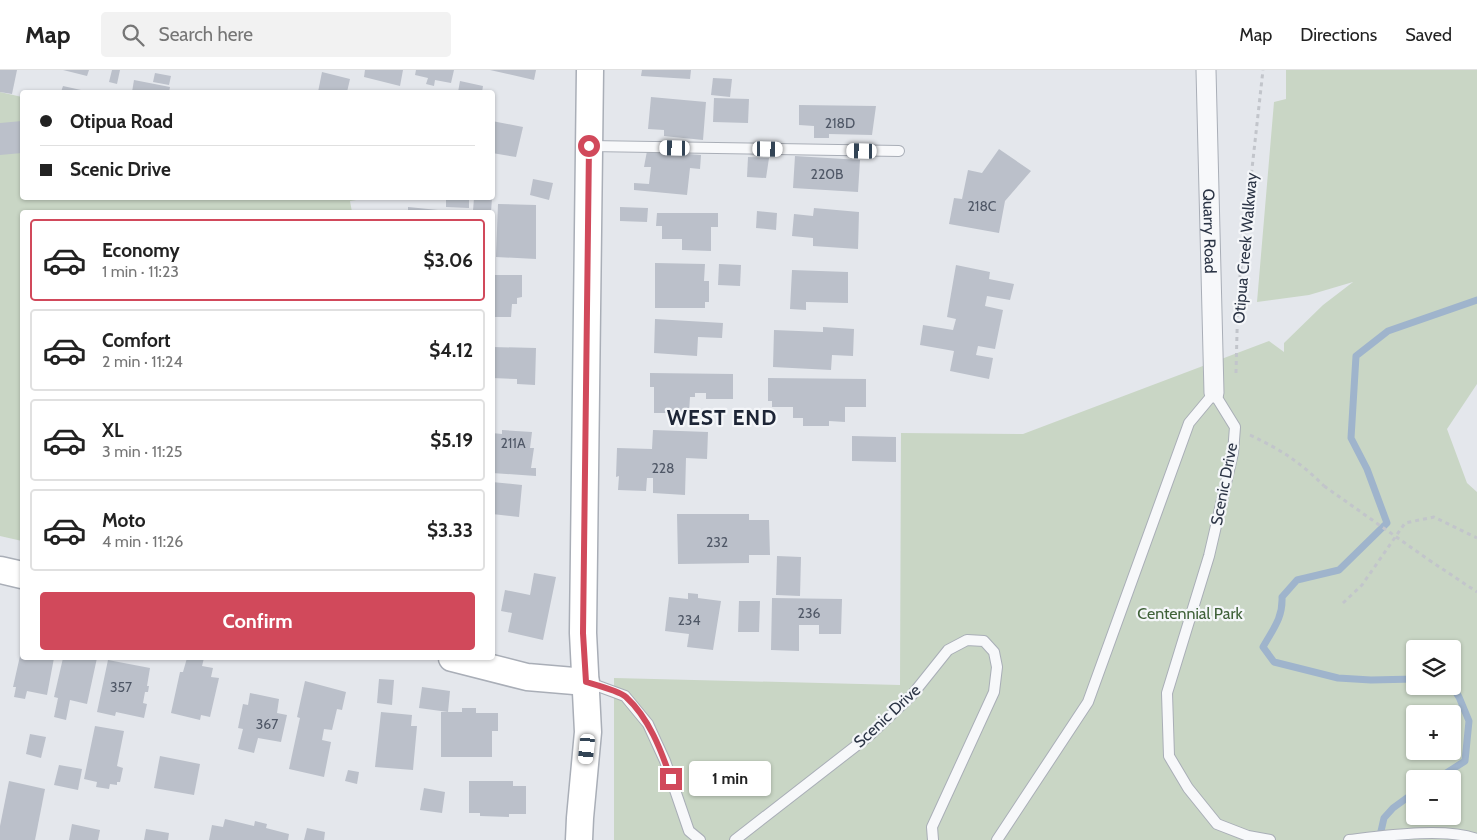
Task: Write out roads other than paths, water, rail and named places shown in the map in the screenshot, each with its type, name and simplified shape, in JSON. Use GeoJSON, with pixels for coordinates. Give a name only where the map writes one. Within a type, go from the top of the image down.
{"type":"FeatureCollection","features":[{"type":"Feature","properties":{"kind":"street"},"geometry":{"type":"LineString","coordinates":[[579,840],[588,732],[583,633],[590,70]]}},
{"type":"Feature","properties":{"kind":"street","name":"Quarry Road"},"geometry":{"type":"LineString","coordinates":[[1206,70],[1214,393]]}},
{"type":"Feature","properties":{"kind":"street"},"geometry":{"type":"LineString","coordinates":[[0,570],[20,574]]}},
{"type":"Feature","properties":{"kind":"street"},"geometry":{"type":"LineString","coordinates":[[460,660],[527,677],[586,682]]}},
{"type":"Feature","properties":{"kind":"lane"},"geometry":{"type":"LineString","coordinates":[[589,146],[899,152]]}},
{"type":"Feature","properties":{"kind":"lane"},"geometry":{"type":"LineString","coordinates":[[997,840],[1088,702],[1189,423],[1214,393]]}},
{"type":"Feature","properties":{"kind":"lane","name":"Scenic Drive"},"geometry":{"type":"LineString","coordinates":[[1214,393],[1235,427],[1233,453],[1209,556],[1167,693],[1169,756],[1188,788],[1217,824],[1248,836],[1270,840]]}},
{"type":"Feature","properties":{"kind":"lane","name":"Scenic Drive"},"geometry":{"type":"LineString","coordinates":[[735,840],[870,735],[912,695],[948,650],[967,640],[984,640],[994,652],[997,666],[994,692],[932,827],[933,840]]}},
{"type":"Feature","properties":{"kind":"lane"},"geometry":{"type":"LineString","coordinates":[[586,682],[625,696],[648,724],[665,761],[689,831],[700,840]]}},
{"type":"Feature","properties":{"kind":"lane"},"geometry":{"type":"LineString","coordinates":[[1348,840],[1412,834],[1465,834],[1477,839]]}},
{"type":"Feature","properties":{"kind":"waterway"},"geometry":{"type":"LineString","coordinates":[[1406,679],[1338,678],[1274,662],[1263,647],[1279,617],[1282,597],[1297,580],[1339,570],[1387,523],[1367,469],[1351,438],[1356,356],[1388,331],[1477,300]]}},
{"type":"Feature","properties":{"kind":"waterway"},"geometry":{"type":"LineString","coordinates":[[1451,770],[1465,761],[1469,721],[1458,695]]}},
{"type":"Feature","properties":{"kind":"waterway"},"geometry":{"type":"LineString","coordinates":[[1379,840],[1384,818],[1393,808],[1406,799]]}},
{"type":"Feature","properties":{"kind":"district","name":"WEST END"},"geometry":{"type":"Point","coordinates":[722,417]}},
{"type":"Feature","properties":{"kind":"park label","name":"Centennial Park"},"geometry":{"type":"Point","coordinates":[1190,613]}}]}
